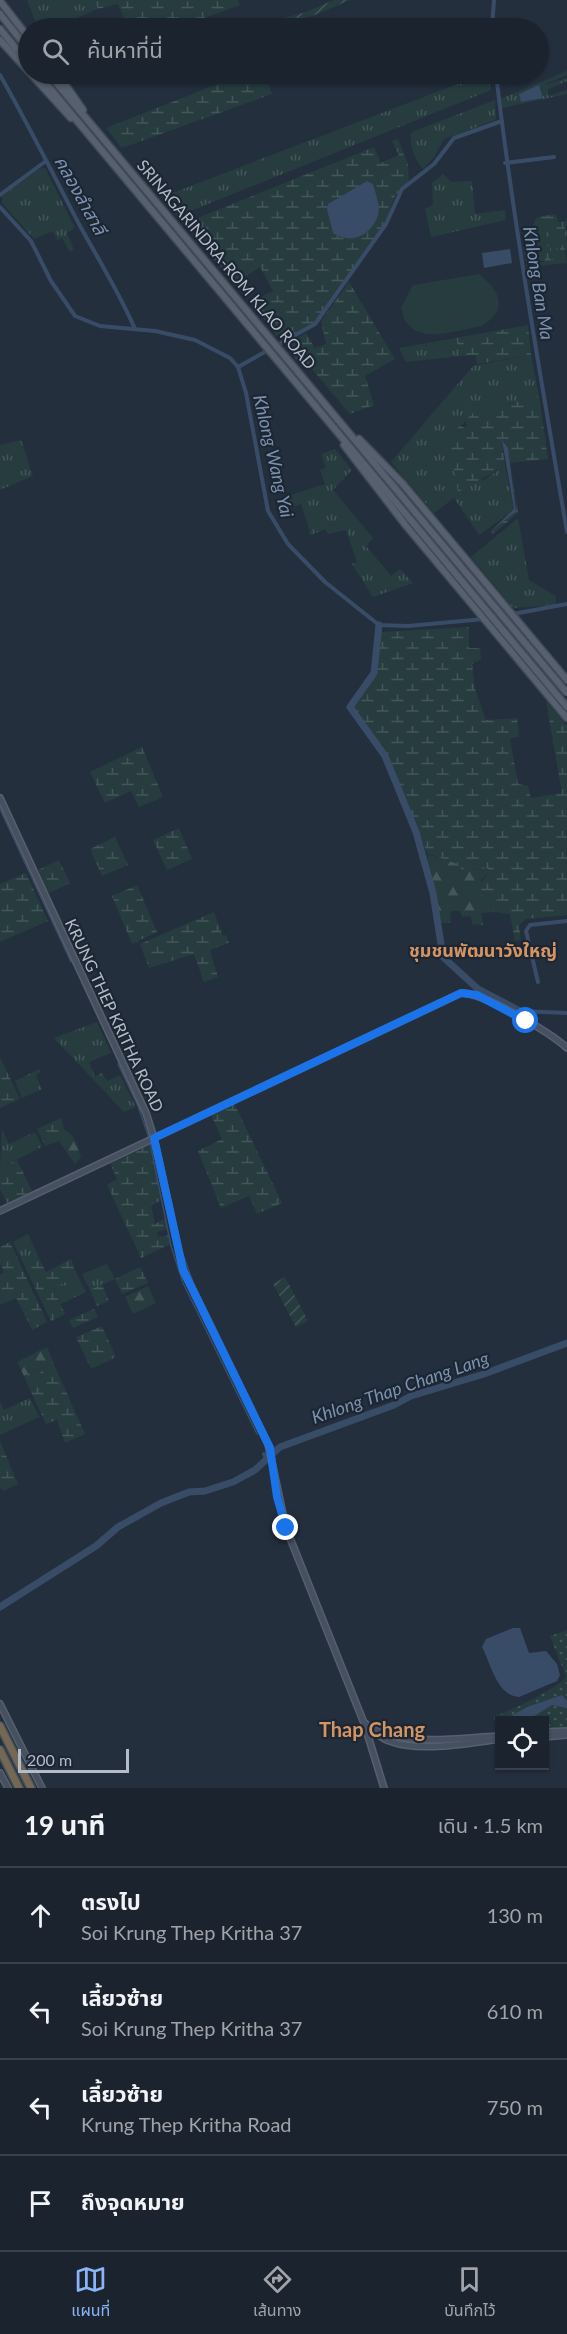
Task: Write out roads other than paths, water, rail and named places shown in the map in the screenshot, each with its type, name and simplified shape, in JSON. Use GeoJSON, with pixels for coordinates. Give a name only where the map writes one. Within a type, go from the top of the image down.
{"type":"FeatureCollection","features":[{"type":"Feature","properties":{"kind":"highway"},"geometry":{"type":"LineString","coordinates":[[0,1726],[31,1788]]}},
{"type":"Feature","properties":{"kind":"highway"},"geometry":{"type":"LineString","coordinates":[[0,1750],[19,1788]]}},
{"type":"Feature","properties":{"kind":"main road"},"geometry":{"type":"LineString","coordinates":[[0,1],[18,24]]}},
{"type":"Feature","properties":{"kind":"main road"},"geometry":{"type":"LineString","coordinates":[[0,14],[18,36]]}},
{"type":"Feature","properties":{"kind":"main road"},"geometry":{"type":"LineString","coordinates":[[0,28],[18,50]]}},
{"type":"Feature","properties":{"kind":"main road","name":"SRINAGARINDRA-ROM KLAO ROAD"},"geometry":{"type":"LineString","coordinates":[[0,40],[18,61]]}},
{"type":"Feature","properties":{"kind":"main road","name":"SRINAGARINDRA-ROM KLAO ROAD"},"geometry":{"type":"LineString","coordinates":[[38,84],[60,109],[91,137]]}},
{"type":"Feature","properties":{"kind":"main road","name":"SRINAGARINDRA-ROM KLAO ROAD"},"geometry":{"type":"LineString","coordinates":[[46,84],[567,707]]}},
{"type":"Feature","properties":{"kind":"main road","name":"SRINAGARINDRA-ROM KLAO ROAD"},"geometry":{"type":"LineString","coordinates":[[58,84],[567,693]]}},
{"type":"Feature","properties":{"kind":"main road","name":"SRINAGARINDRA-ROM KLAO ROAD"},"geometry":{"type":"LineString","coordinates":[[65,84],[86,116]]}},
{"type":"Feature","properties":{"kind":"main road","name":"SRINAGARINDRA-ROM KLAO ROAD"},"geometry":{"type":"LineString","coordinates":[[347,429],[402,483],[567,680]]}},
{"type":"Feature","properties":{"kind":"main road","name":"SRINAGARINDRA-ROM KLAO ROAD"},"geometry":{"type":"LineString","coordinates":[[340,436],[355,462],[567,718]]}},
{"type":"Feature","properties":{"kind":"main road"},"geometry":{"type":"LineString","coordinates":[[460,591],[471,593],[476,590],[478,585],[476,573]]}},
{"type":"Feature","properties":{"kind":"main road"},"geometry":{"type":"LineString","coordinates":[[517,659],[516,650],[520,645],[527,642],[535,643]]}},
{"type":"Feature","properties":{"kind":"main road","name":"KRUNG THEP KRITHA ROAD"},"geometry":{"type":"LineString","coordinates":[[0,798],[146,1113],[183,1270],[270,1448],[277,1497],[289,1539],[364,1723],[384,1788]]}},
{"type":"Feature","properties":{"kind":"main road"},"geometry":{"type":"LineString","coordinates":[[0,1211],[461,993],[477,995],[554,1037],[567,1048]]}},
{"type":"Feature","properties":{"kind":"main road"},"geometry":{"type":"LineString","coordinates":[[0,1704],[42,1788]]}},
{"type":"Feature","properties":{"kind":"main road"},"geometry":{"type":"LineString","coordinates":[[364,1723],[370,1728],[395,1738],[413,1740],[495,1738]]}},
{"type":"Feature","properties":{"kind":"main road"},"geometry":{"type":"LineString","coordinates":[[549,1735],[567,1733]]}},
{"type":"Feature","properties":{"kind":"main road"},"geometry":{"type":"LineString","coordinates":[[0,1773],[8,1788]]}},
{"type":"Feature","properties":{"kind":"water"},"geometry":{"type":"Polygon","coordinates":[[[539,85],[543,98],[521,102],[519,94],[539,85]]]}},
{"type":"Feature","properties":{"kind":"water"},"geometry":{"type":"Polygon","coordinates":[[[367,181],[373,184],[378,204],[379,212],[375,223],[359,236],[340,237],[333,233],[327,210],[328,204],[367,181]]]}},
{"type":"Feature","properties":{"kind":"water"},"geometry":{"type":"Polygon","coordinates":[[[510,249],[512,263],[484,268],[482,253],[510,249]]]}},
{"type":"Feature","properties":{"kind":"water"},"geometry":{"type":"Polygon","coordinates":[[[502,440],[508,448],[516,512],[491,531],[514,509],[502,440]]]}},
{"type":"Feature","properties":{"kind":"water"},"geometry":{"type":"Polygon","coordinates":[[[513,1628],[520,1628],[529,1653],[546,1651],[557,1664],[560,1675],[557,1681],[519,1697],[511,1695],[500,1685],[482,1647],[486,1639],[513,1628]]]}},
{"type":"Feature","properties":{"kind":"water"},"geometry":{"type":"Polygon","coordinates":[[[562,1695],[567,1701],[567,1708],[552,1705],[534,1716],[511,1716],[527,1707],[562,1695]]]}},
{"type":"Feature","properties":{"kind":"waterway","name":"Khlong Ban Ma"},"geometry":{"type":"LineString","coordinates":[[493,18],[494,0]]}},
{"type":"Feature","properties":{"kind":"waterway","name":"คลองลำสาลี"},"geometry":{"type":"LineString","coordinates":[[0,75],[135,329]]}},
{"type":"Feature","properties":{"kind":"waterway","name":"Khlong Ban Ma"},"geometry":{"type":"LineString","coordinates":[[497,84],[520,246],[567,532]]}},
{"type":"Feature","properties":{"kind":"waterway"},"geometry":{"type":"LineString","coordinates":[[238,367],[315,324],[386,224],[402,189],[434,164],[454,138],[502,121]]}},
{"type":"Feature","properties":{"kind":"waterway"},"geometry":{"type":"LineString","coordinates":[[505,163],[554,157]]}},
{"type":"Feature","properties":{"kind":"waterway"},"geometry":{"type":"LineString","coordinates":[[0,195],[46,161]]}},
{"type":"Feature","properties":{"kind":"waterway","name":"Khlong Wang Yai"},"geometry":{"type":"LineString","coordinates":[[0,207],[31,241],[51,281],[75,316],[100,326],[155,331],[195,340],[230,358],[238,367],[246,393],[268,511],[288,544],[325,582],[379,625],[408,626],[484,619]]}},
{"type":"Feature","properties":{"kind":"waterway","name":"Khlong Wang Yai"},"geometry":{"type":"LineString","coordinates":[[491,618],[567,604]]}},
{"type":"Feature","properties":{"kind":"waterway"},"geometry":{"type":"LineString","coordinates":[[379,625],[374,673],[350,707],[385,756],[416,832],[433,893],[443,957],[478,989],[520,1011]]}},
{"type":"Feature","properties":{"kind":"waterway"},"geometry":{"type":"LineString","coordinates":[[0,809],[71,962]]}},
{"type":"Feature","properties":{"kind":"waterway"},"geometry":{"type":"LineString","coordinates":[[538,982],[526,931],[530,925],[567,921]]}},
{"type":"Feature","properties":{"kind":"waterway"},"geometry":{"type":"LineString","coordinates":[[520,1011],[567,1013]]}},
{"type":"Feature","properties":{"kind":"waterway"},"geometry":{"type":"LineString","coordinates":[[118,1064],[138,1106],[149,1138]]}},
{"type":"Feature","properties":{"kind":"waterway"},"geometry":{"type":"LineString","coordinates":[[150,1143],[171,1246],[183,1283],[257,1434]]}},
{"type":"Feature","properties":{"kind":"waterway"},"geometry":{"type":"LineString","coordinates":[[181,1249],[193,1282],[259,1418]]}},
{"type":"Feature","properties":{"kind":"waterway","name":"Khlong Thap Chang Lang"},"geometry":{"type":"LineString","coordinates":[[0,1607],[96,1546],[118,1527],[161,1503],[189,1492],[205,1491],[233,1482],[255,1470],[280,1447],[394,1405],[411,1396],[484,1374],[567,1343]]}},
{"type":"Feature","properties":{"kind":"waterway"},"geometry":{"type":"LineString","coordinates":[[271,1442],[275,1451]]}},
{"type":"Feature","properties":{"kind":"waterway","name":"Khlong Thap Chang Lang"},"geometry":{"type":"LineString","coordinates":[[264,1454],[266,1458]]}},
{"type":"Feature","properties":{"kind":"district","name":"ชุมชนพัฒนาวังใหญ่"},"geometry":{"type":"Point","coordinates":[483,950]}},
{"type":"Feature","properties":{"kind":"district","name":"Thap Chang"},"geometry":{"type":"Point","coordinates":[372,1729]}}]}
